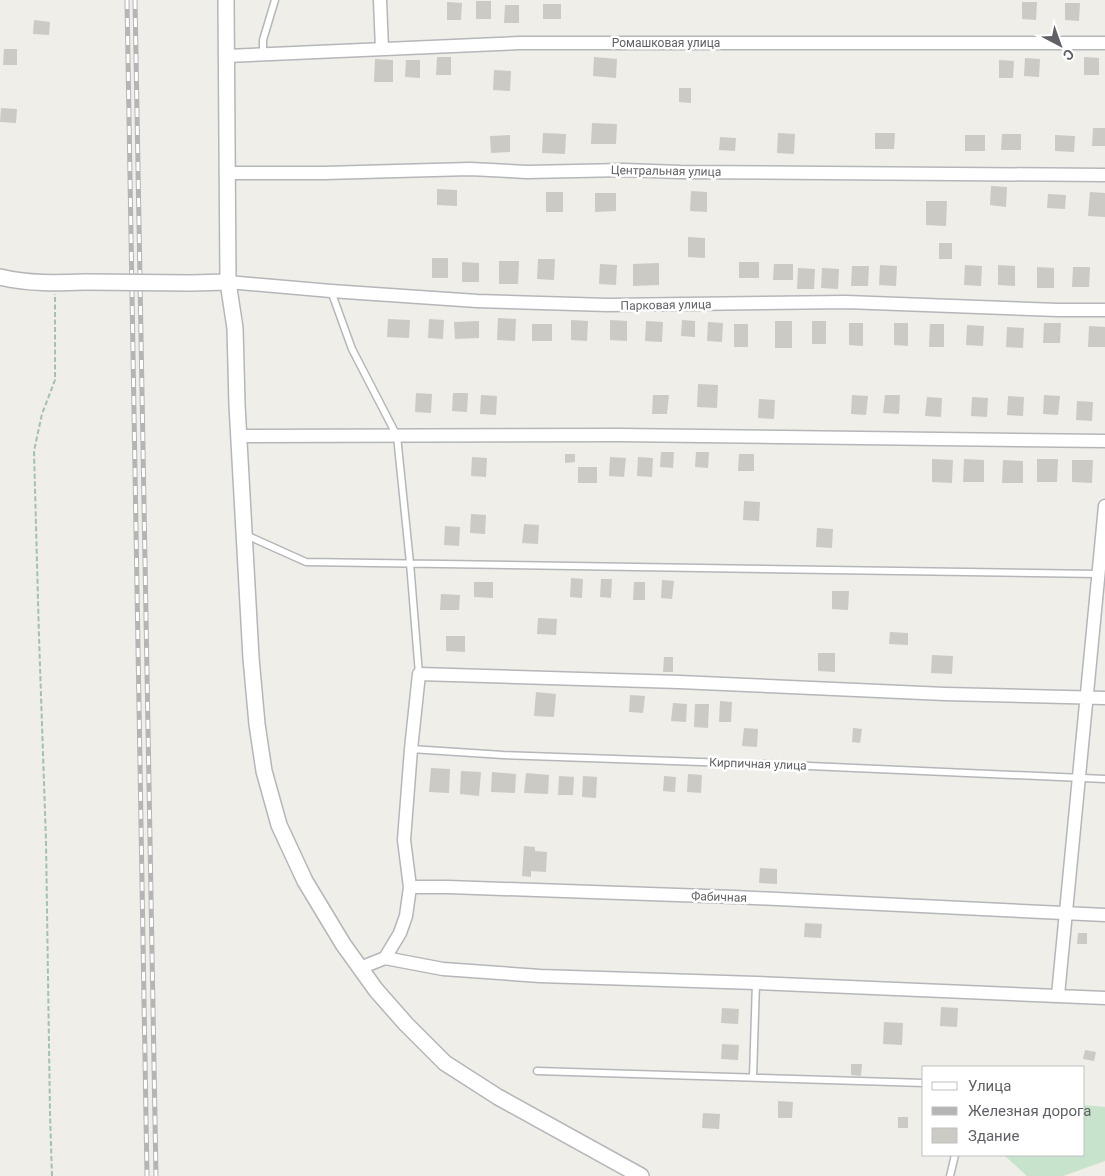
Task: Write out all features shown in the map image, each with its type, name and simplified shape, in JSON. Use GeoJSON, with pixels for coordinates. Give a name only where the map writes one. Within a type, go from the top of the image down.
{"type":"FeatureCollection","features":[{"type":"Feature","properties":{"kind":"street"},"geometry":{"type":"LineString","coordinates":[[226,0],[228,282],[235,328],[239,436],[255,705],[264,771],[279,824],[305,881],[343,944],[376,990],[445,1064],[498,1098],[641,1176]]}},
{"type":"Feature","properties":{"kind":"street"},"geometry":{"type":"LineString","coordinates":[[380,0],[382,49]]}},
{"type":"Feature","properties":{"kind":"street","name":"Ромашковая улица"},"geometry":{"type":"LineString","coordinates":[[227,56],[520,43],[1105,43]]}},
{"type":"Feature","properties":{"kind":"street","name":"Центральная улица"},"geometry":{"type":"LineString","coordinates":[[227,173],[324,173],[470,169],[527,172],[624,170],[1105,174]]}},
{"type":"Feature","properties":{"kind":"street"},"geometry":{"type":"LineString","coordinates":[[0,277],[12,280],[55,283],[228,282]]}},
{"type":"Feature","properties":{"kind":"street","name":"Парковая улица"},"geometry":{"type":"LineString","coordinates":[[228,282],[477,301],[608,306],[846,302],[1105,310]]}},
{"type":"Feature","properties":{"kind":"street"},"geometry":{"type":"LineString","coordinates":[[239,436],[620,435],[1105,441]]}},
{"type":"Feature","properties":{"kind":"street"},"geometry":{"type":"LineString","coordinates":[[1058,995],[1086,698],[1102,574],[1105,506]]}},
{"type":"Feature","properties":{"kind":"street"},"geometry":{"type":"LineString","coordinates":[[385,958],[400,933],[406,916],[410,887],[404,840],[419,674],[946,694],[1105,698]]}},
{"type":"Feature","properties":{"kind":"street","name":"Фабичная"},"geometry":{"type":"LineString","coordinates":[[410,887],[734,897],[1105,916]]}},
{"type":"Feature","properties":{"kind":"street"},"geometry":{"type":"LineString","coordinates":[[360,968],[385,958],[443,969],[540,976],[1105,998]]}},
{"type":"Feature","properties":{"kind":"lane"},"geometry":{"type":"LineString","coordinates":[[263,55],[263,40],[274,0]]}},
{"type":"Feature","properties":{"kind":"lane"},"geometry":{"type":"LineString","coordinates":[[331,291],[352,349],[397,436],[419,674]]}},
{"type":"Feature","properties":{"kind":"lane"},"geometry":{"type":"LineString","coordinates":[[245,535],[306,562],[1102,574]]}},
{"type":"Feature","properties":{"kind":"lane","name":"Кирпичная улица"},"geometry":{"type":"LineString","coordinates":[[411,749],[503,755],[796,765],[1105,780]]}},
{"type":"Feature","properties":{"kind":"lane"},"geometry":{"type":"LineString","coordinates":[[753,1077],[756,983]]}},
{"type":"Feature","properties":{"kind":"lane"},"geometry":{"type":"LineString","coordinates":[[537,1071],[922,1083]]}},
{"type":"Feature","properties":{"kind":"lane"},"geometry":{"type":"LineString","coordinates":[[950,1176],[955,1156]]}},
{"type":"Feature","properties":{"kind":"path"},"geometry":{"type":"LineString","coordinates":[[52,1176],[46,841],[34,451],[42,414],[55,380],[55,283]]}},
{"type":"Feature","properties":{"kind":"green space"},"geometry":{"type":"Polygon","coordinates":[[[1085,1105],[1105,1107],[1105,1161],[1063,1176],[1027,1176],[1005,1156],[1085,1156],[1085,1105]]]}},
{"type":"Feature","properties":{"kind":"building"},"geometry":{"type":"Polygon","coordinates":[[[476,1],[491,1],[491,19],[476,19],[476,1]]]}},
{"type":"Feature","properties":{"kind":"building"},"geometry":{"type":"Polygon","coordinates":[[[447,2],[462,3],[461,20],[447,20],[447,2]]]}},
{"type":"Feature","properties":{"kind":"building"},"geometry":{"type":"Polygon","coordinates":[[[1022,2],[1037,2],[1036,20],[1022,19],[1022,2]]]}},
{"type":"Feature","properties":{"kind":"building"},"geometry":{"type":"Polygon","coordinates":[[[1065,3],[1080,3],[1079,21],[1065,20],[1065,3]]]}},
{"type":"Feature","properties":{"kind":"building"},"geometry":{"type":"Polygon","coordinates":[[[543,4],[561,4],[561,19],[543,19],[543,4]]]}},
{"type":"Feature","properties":{"kind":"building"},"geometry":{"type":"Polygon","coordinates":[[[505,5],[519,5],[519,23],[504,23],[505,5]]]}},
{"type":"Feature","properties":{"kind":"building"},"geometry":{"type":"Polygon","coordinates":[[[34,20],[50,22],[49,35],[33,34],[34,20]]]}},
{"type":"Feature","properties":{"kind":"building"},"geometry":{"type":"Polygon","coordinates":[[[4,49],[17,49],[17,65],[3,65],[4,49]]]}},
{"type":"Feature","properties":{"kind":"building"},"geometry":{"type":"Polygon","coordinates":[[[437,57],[451,57],[451,75],[436,75],[437,57]]]}},
{"type":"Feature","properties":{"kind":"building"},"geometry":{"type":"Polygon","coordinates":[[[594,57],[617,59],[616,78],[593,76],[594,57]]]}},
{"type":"Feature","properties":{"kind":"building"},"geometry":{"type":"Polygon","coordinates":[[[1084,57],[1099,58],[1099,75],[1084,75],[1084,57]]]}},
{"type":"Feature","properties":{"kind":"building"},"geometry":{"type":"Polygon","coordinates":[[[1025,58],[1040,59],[1039,77],[1024,76],[1025,58]]]}},
{"type":"Feature","properties":{"kind":"building"},"geometry":{"type":"Polygon","coordinates":[[[375,59],[393,60],[393,82],[374,82],[375,59]]]}},
{"type":"Feature","properties":{"kind":"building"},"geometry":{"type":"Polygon","coordinates":[[[406,60],[420,60],[420,78],[405,77],[406,60]]]}},
{"type":"Feature","properties":{"kind":"building"},"geometry":{"type":"Polygon","coordinates":[[[999,60],[1014,61],[1013,78],[999,78],[999,60]]]}},
{"type":"Feature","properties":{"kind":"building"},"geometry":{"type":"Polygon","coordinates":[[[494,70],[511,71],[510,91],[493,90],[494,70]]]}},
{"type":"Feature","properties":{"kind":"building"},"geometry":{"type":"Polygon","coordinates":[[[679,88],[691,88],[691,103],[679,102],[679,88]]]}},
{"type":"Feature","properties":{"kind":"building"},"geometry":{"type":"Polygon","coordinates":[[[1,108],[17,109],[16,123],[0,122],[1,108]]]}},
{"type":"Feature","properties":{"kind":"building"},"geometry":{"type":"Polygon","coordinates":[[[592,123],[617,124],[616,144],[591,144],[592,123]]]}},
{"type":"Feature","properties":{"kind":"building"},"geometry":{"type":"Polygon","coordinates":[[[1093,128],[1105,128],[1105,146],[1092,146],[1093,128]]]}},
{"type":"Feature","properties":{"kind":"building"},"geometry":{"type":"Polygon","coordinates":[[[543,133],[566,134],[565,154],[542,153],[543,133]]]}},
{"type":"Feature","properties":{"kind":"building"},"geometry":{"type":"Polygon","coordinates":[[[778,133],[795,134],[794,154],[777,153],[778,133]]]}},
{"type":"Feature","properties":{"kind":"building"},"geometry":{"type":"Polygon","coordinates":[[[875,133],[895,133],[894,149],[875,149],[875,133]]]}},
{"type":"Feature","properties":{"kind":"building"},"geometry":{"type":"Polygon","coordinates":[[[1002,134],[1021,134],[1021,150],[1001,150],[1002,134]]]}},
{"type":"Feature","properties":{"kind":"building"},"geometry":{"type":"Polygon","coordinates":[[[510,135],[510,152],[491,153],[490,136],[510,135]]]}},
{"type":"Feature","properties":{"kind":"building"},"geometry":{"type":"Polygon","coordinates":[[[965,135],[985,135],[985,151],[965,151],[965,135]]]}},
{"type":"Feature","properties":{"kind":"building"},"geometry":{"type":"Polygon","coordinates":[[[1055,135],[1075,136],[1074,152],[1055,151],[1055,135]]]}},
{"type":"Feature","properties":{"kind":"building"},"geometry":{"type":"Polygon","coordinates":[[[720,137],[736,138],[735,151],[719,150],[720,137]]]}},
{"type":"Feature","properties":{"kind":"building"},"geometry":{"type":"Polygon","coordinates":[[[991,186],[1007,187],[1006,207],[990,205],[991,186]]]}},
{"type":"Feature","properties":{"kind":"building"},"geometry":{"type":"Polygon","coordinates":[[[437,189],[457,190],[457,206],[437,205],[437,189]]]}},
{"type":"Feature","properties":{"kind":"building"},"geometry":{"type":"Polygon","coordinates":[[[691,191],[707,192],[707,212],[690,211],[691,191]]]}},
{"type":"Feature","properties":{"kind":"building"},"geometry":{"type":"Polygon","coordinates":[[[546,192],[563,192],[563,212],[546,212],[546,192]]]}},
{"type":"Feature","properties":{"kind":"building"},"geometry":{"type":"Polygon","coordinates":[[[1090,192],[1105,193],[1105,217],[1088,216],[1090,192]]]}},
{"type":"Feature","properties":{"kind":"building"},"geometry":{"type":"Polygon","coordinates":[[[595,193],[616,193],[616,211],[595,212],[595,193]]]}},
{"type":"Feature","properties":{"kind":"building"},"geometry":{"type":"Polygon","coordinates":[[[1048,194],[1066,195],[1065,209],[1047,208],[1048,194]]]}},
{"type":"Feature","properties":{"kind":"building"},"geometry":{"type":"Polygon","coordinates":[[[926,201],[947,201],[946,226],[926,225],[926,201]]]}},
{"type":"Feature","properties":{"kind":"building"},"geometry":{"type":"Polygon","coordinates":[[[688,237],[705,238],[705,258],[688,257],[688,237]]]}},
{"type":"Feature","properties":{"kind":"building"},"geometry":{"type":"Polygon","coordinates":[[[939,243],[952,243],[952,259],[939,259],[939,243]]]}},
{"type":"Feature","properties":{"kind":"building"},"geometry":{"type":"Polygon","coordinates":[[[432,258],[448,258],[448,278],[432,278],[432,258]]]}},
{"type":"Feature","properties":{"kind":"building"},"geometry":{"type":"Polygon","coordinates":[[[538,259],[555,259],[554,280],[537,279],[538,259]]]}},
{"type":"Feature","properties":{"kind":"building"},"geometry":{"type":"Polygon","coordinates":[[[499,261],[519,261],[518,284],[499,284],[499,261]]]}},
{"type":"Feature","properties":{"kind":"building"},"geometry":{"type":"Polygon","coordinates":[[[462,262],[479,263],[479,282],[462,282],[462,262]]]}},
{"type":"Feature","properties":{"kind":"building"},"geometry":{"type":"Polygon","coordinates":[[[739,262],[759,262],[759,278],[739,278],[739,262]]]}},
{"type":"Feature","properties":{"kind":"building"},"geometry":{"type":"Polygon","coordinates":[[[659,263],[659,285],[633,286],[633,264],[659,263]]]}},
{"type":"Feature","properties":{"kind":"building"},"geometry":{"type":"Polygon","coordinates":[[[600,264],[617,265],[616,285],[599,284],[600,264]]]}},
{"type":"Feature","properties":{"kind":"building"},"geometry":{"type":"Polygon","coordinates":[[[774,264],[793,264],[793,280],[773,280],[774,264]]]}},
{"type":"Feature","properties":{"kind":"building"},"geometry":{"type":"Polygon","coordinates":[[[880,265],[897,266],[896,286],[879,285],[880,265]]]}},
{"type":"Feature","properties":{"kind":"building"},"geometry":{"type":"Polygon","coordinates":[[[965,265],[982,266],[981,286],[964,285],[965,265]]]}},
{"type":"Feature","properties":{"kind":"building"},"geometry":{"type":"Polygon","coordinates":[[[998,265],[1015,266],[1015,286],[998,285],[998,265]]]}},
{"type":"Feature","properties":{"kind":"building"},"geometry":{"type":"Polygon","coordinates":[[[852,266],[869,266],[868,286],[851,286],[852,266]]]}},
{"type":"Feature","properties":{"kind":"building"},"geometry":{"type":"Polygon","coordinates":[[[1037,267],[1054,268],[1054,288],[1037,288],[1037,267]]]}},
{"type":"Feature","properties":{"kind":"building"},"geometry":{"type":"Polygon","coordinates":[[[1073,267],[1090,267],[1089,287],[1072,287],[1073,267]]]}},
{"type":"Feature","properties":{"kind":"building"},"geometry":{"type":"Polygon","coordinates":[[[798,268],[815,269],[814,289],[797,289],[798,268]]]}},
{"type":"Feature","properties":{"kind":"building"},"geometry":{"type":"Polygon","coordinates":[[[822,268],[839,269],[838,289],[821,288],[822,268]]]}},
{"type":"Feature","properties":{"kind":"building"},"geometry":{"type":"Polygon","coordinates":[[[498,318],[516,319],[515,341],[497,340],[498,318]]]}},
{"type":"Feature","properties":{"kind":"building"},"geometry":{"type":"Polygon","coordinates":[[[388,319],[410,320],[409,338],[387,337],[388,319]]]}},
{"type":"Feature","properties":{"kind":"building"},"geometry":{"type":"Polygon","coordinates":[[[429,319],[444,320],[443,339],[428,338],[429,319]]]}},
{"type":"Feature","properties":{"kind":"building"},"geometry":{"type":"Polygon","coordinates":[[[571,320],[588,321],[587,341],[571,340],[571,320]]]}},
{"type":"Feature","properties":{"kind":"building"},"geometry":{"type":"Polygon","coordinates":[[[610,320],[627,321],[627,341],[610,340],[610,320]]]}},
{"type":"Feature","properties":{"kind":"building"},"geometry":{"type":"Polygon","coordinates":[[[682,320],[695,321],[695,337],[681,336],[682,320]]]}},
{"type":"Feature","properties":{"kind":"building"},"geometry":{"type":"Polygon","coordinates":[[[479,321],[479,338],[455,339],[454,322],[479,321]]]}},
{"type":"Feature","properties":{"kind":"building"},"geometry":{"type":"Polygon","coordinates":[[[646,321],[663,322],[662,342],[645,341],[646,321]]]}},
{"type":"Feature","properties":{"kind":"building"},"geometry":{"type":"Polygon","coordinates":[[[775,321],[792,321],[792,348],[775,348],[775,321]]]}},
{"type":"Feature","properties":{"kind":"building"},"geometry":{"type":"Polygon","coordinates":[[[812,321],[826,321],[826,344],[812,344],[812,321]]]}},
{"type":"Feature","properties":{"kind":"building"},"geometry":{"type":"Polygon","coordinates":[[[708,322],[723,323],[722,342],[707,341],[708,322]]]}},
{"type":"Feature","properties":{"kind":"building"},"geometry":{"type":"Polygon","coordinates":[[[849,323],[863,323],[863,346],[849,345],[849,323]]]}},
{"type":"Feature","properties":{"kind":"building"},"geometry":{"type":"Polygon","coordinates":[[[894,323],[908,323],[908,346],[894,345],[894,323]]]}},
{"type":"Feature","properties":{"kind":"building"},"geometry":{"type":"Polygon","coordinates":[[[1044,323],[1061,323],[1060,343],[1043,343],[1044,323]]]}},
{"type":"Feature","properties":{"kind":"building"},"geometry":{"type":"Polygon","coordinates":[[[532,324],[552,324],[552,341],[532,341],[532,324]]]}},
{"type":"Feature","properties":{"kind":"building"},"geometry":{"type":"Polygon","coordinates":[[[734,324],[748,324],[748,347],[734,347],[734,324]]]}},
{"type":"Feature","properties":{"kind":"building"},"geometry":{"type":"Polygon","coordinates":[[[930,324],[944,324],[944,347],[929,347],[930,324]]]}},
{"type":"Feature","properties":{"kind":"building"},"geometry":{"type":"Polygon","coordinates":[[[967,325],[984,326],[983,346],[966,345],[967,325]]]}},
{"type":"Feature","properties":{"kind":"building"},"geometry":{"type":"Polygon","coordinates":[[[1089,326],[1105,327],[1105,347],[1088,347],[1089,326]]]}},
{"type":"Feature","properties":{"kind":"building"},"geometry":{"type":"Polygon","coordinates":[[[1007,327],[1024,328],[1023,348],[1006,347],[1007,327]]]}},
{"type":"Feature","properties":{"kind":"building"},"geometry":{"type":"Polygon","coordinates":[[[698,384],[718,385],[717,408],[697,407],[698,384]]]}},
{"type":"Feature","properties":{"kind":"building"},"geometry":{"type":"Polygon","coordinates":[[[416,393],[432,394],[431,413],[415,412],[416,393]]]}},
{"type":"Feature","properties":{"kind":"building"},"geometry":{"type":"Polygon","coordinates":[[[453,393],[468,393],[467,412],[452,411],[453,393]]]}},
{"type":"Feature","properties":{"kind":"building"},"geometry":{"type":"Polygon","coordinates":[[[481,395],[497,396],[496,415],[480,414],[481,395]]]}},
{"type":"Feature","properties":{"kind":"building"},"geometry":{"type":"Polygon","coordinates":[[[653,395],[669,395],[667,414],[652,414],[653,395]]]}},
{"type":"Feature","properties":{"kind":"building"},"geometry":{"type":"Polygon","coordinates":[[[852,395],[868,396],[866,415],[851,414],[852,395]]]}},
{"type":"Feature","properties":{"kind":"building"},"geometry":{"type":"Polygon","coordinates":[[[885,395],[900,395],[899,414],[883,413],[885,395]]]}},
{"type":"Feature","properties":{"kind":"building"},"geometry":{"type":"Polygon","coordinates":[[[1044,395],[1060,396],[1058,415],[1043,414],[1044,395]]]}},
{"type":"Feature","properties":{"kind":"building"},"geometry":{"type":"Polygon","coordinates":[[[1008,396],[1024,397],[1023,416],[1007,415],[1008,396]]]}},
{"type":"Feature","properties":{"kind":"building"},"geometry":{"type":"Polygon","coordinates":[[[927,397],[942,398],[941,417],[925,416],[927,397]]]}},
{"type":"Feature","properties":{"kind":"building"},"geometry":{"type":"Polygon","coordinates":[[[972,397],[988,398],[987,417],[971,416],[972,397]]]}},
{"type":"Feature","properties":{"kind":"building"},"geometry":{"type":"Polygon","coordinates":[[[759,399],[775,400],[774,419],[758,418],[759,399]]]}},
{"type":"Feature","properties":{"kind":"building"},"geometry":{"type":"Polygon","coordinates":[[[1077,401],[1093,402],[1092,421],[1076,420],[1077,401]]]}},
{"type":"Feature","properties":{"kind":"building"},"geometry":{"type":"Polygon","coordinates":[[[661,452],[674,452],[673,468],[660,467],[661,452]]]}},
{"type":"Feature","properties":{"kind":"building"},"geometry":{"type":"Polygon","coordinates":[[[696,452],[709,452],[708,468],[695,467],[696,452]]]}},
{"type":"Feature","properties":{"kind":"building"},"geometry":{"type":"Polygon","coordinates":[[[565,454],[575,454],[575,462],[565,463],[565,454]]]}},
{"type":"Feature","properties":{"kind":"building"},"geometry":{"type":"Polygon","coordinates":[[[739,454],[754,454],[754,471],[738,471],[739,454]]]}},
{"type":"Feature","properties":{"kind":"building"},"geometry":{"type":"Polygon","coordinates":[[[472,457],[487,458],[486,477],[471,476],[472,457]]]}},
{"type":"Feature","properties":{"kind":"building"},"geometry":{"type":"Polygon","coordinates":[[[610,457],[626,458],[624,477],[609,476],[610,457]]]}},
{"type":"Feature","properties":{"kind":"building"},"geometry":{"type":"Polygon","coordinates":[[[638,457],[653,458],[652,477],[637,476],[638,457]]]}},
{"type":"Feature","properties":{"kind":"building"},"geometry":{"type":"Polygon","coordinates":[[[932,459],[953,460],[952,483],[932,482],[932,459]]]}},
{"type":"Feature","properties":{"kind":"building"},"geometry":{"type":"Polygon","coordinates":[[[964,459],[984,460],[984,482],[963,482],[964,459]]]}},
{"type":"Feature","properties":{"kind":"building"},"geometry":{"type":"Polygon","coordinates":[[[1037,459],[1058,459],[1057,482],[1037,482],[1037,459]]]}},
{"type":"Feature","properties":{"kind":"building"},"geometry":{"type":"Polygon","coordinates":[[[1003,460],[1023,461],[1023,483],[1002,483],[1003,460]]]}},
{"type":"Feature","properties":{"kind":"building"},"geometry":{"type":"Polygon","coordinates":[[[1072,460],[1093,460],[1092,483],[1072,482],[1072,460]]]}},
{"type":"Feature","properties":{"kind":"building"},"geometry":{"type":"Polygon","coordinates":[[[578,467],[597,467],[597,483],[578,483],[578,467]]]}},
{"type":"Feature","properties":{"kind":"building"},"geometry":{"type":"Polygon","coordinates":[[[744,501],[760,502],[759,521],[743,520],[744,501]]]}},
{"type":"Feature","properties":{"kind":"building"},"geometry":{"type":"Polygon","coordinates":[[[471,514],[486,515],[485,534],[470,533],[471,514]]]}},
{"type":"Feature","properties":{"kind":"building"},"geometry":{"type":"Polygon","coordinates":[[[524,524],[539,525],[538,544],[522,543],[524,524]]]}},
{"type":"Feature","properties":{"kind":"building"},"geometry":{"type":"Polygon","coordinates":[[[445,526],[460,527],[459,546],[444,545],[445,526]]]}},
{"type":"Feature","properties":{"kind":"building"},"geometry":{"type":"Polygon","coordinates":[[[817,528],[833,529],[832,548],[816,547],[817,528]]]}},
{"type":"Feature","properties":{"kind":"building"},"geometry":{"type":"Polygon","coordinates":[[[571,578],[583,579],[582,598],[570,597],[571,578]]]}},
{"type":"Feature","properties":{"kind":"building"},"geometry":{"type":"Polygon","coordinates":[[[601,579],[612,579],[611,598],[600,597],[601,579]]]}},
{"type":"Feature","properties":{"kind":"building"},"geometry":{"type":"Polygon","coordinates":[[[662,580],[674,581],[672,599],[661,598],[662,580]]]}},
{"type":"Feature","properties":{"kind":"building"},"geometry":{"type":"Polygon","coordinates":[[[474,582],[493,582],[493,598],[474,597],[474,582]]]}},
{"type":"Feature","properties":{"kind":"building"},"geometry":{"type":"Polygon","coordinates":[[[634,582],[645,582],[645,600],[633,600],[634,582]]]}},
{"type":"Feature","properties":{"kind":"building"},"geometry":{"type":"Polygon","coordinates":[[[832,591],[849,591],[848,610],[832,609],[832,591]]]}},
{"type":"Feature","properties":{"kind":"building"},"geometry":{"type":"Polygon","coordinates":[[[441,594],[460,595],[459,610],[440,610],[441,594]]]}},
{"type":"Feature","properties":{"kind":"building"},"geometry":{"type":"Polygon","coordinates":[[[538,618],[557,619],[556,635],[537,634],[538,618]]]}},
{"type":"Feature","properties":{"kind":"building"},"geometry":{"type":"Polygon","coordinates":[[[890,632],[908,633],[908,645],[889,644],[890,632]]]}},
{"type":"Feature","properties":{"kind":"building"},"geometry":{"type":"Polygon","coordinates":[[[446,636],[465,636],[465,652],[446,651],[446,636]]]}},
{"type":"Feature","properties":{"kind":"building"},"geometry":{"type":"Polygon","coordinates":[[[818,653],[835,653],[835,672],[818,671],[818,653]]]}},
{"type":"Feature","properties":{"kind":"building"},"geometry":{"type":"Polygon","coordinates":[[[932,655],[953,656],[952,674],[931,673],[932,655]]]}},
{"type":"Feature","properties":{"kind":"building"},"geometry":{"type":"Polygon","coordinates":[[[664,657],[673,657],[673,672],[663,672],[664,657]]]}},
{"type":"Feature","properties":{"kind":"building"},"geometry":{"type":"Polygon","coordinates":[[[536,692],[556,694],[554,717],[534,716],[536,692]]]}},
{"type":"Feature","properties":{"kind":"building"},"geometry":{"type":"Polygon","coordinates":[[[630,695],[645,696],[643,713],[629,712],[630,695]]]}},
{"type":"Feature","properties":{"kind":"building"},"geometry":{"type":"Polygon","coordinates":[[[720,701],[732,702],[731,722],[719,722],[720,701]]]}},
{"type":"Feature","properties":{"kind":"building"},"geometry":{"type":"Polygon","coordinates":[[[673,703],[687,704],[686,722],[671,721],[673,703]]]}},
{"type":"Feature","properties":{"kind":"building"},"geometry":{"type":"Polygon","coordinates":[[[695,704],[709,704],[708,728],[694,727],[695,704]]]}},
{"type":"Feature","properties":{"kind":"building"},"geometry":{"type":"Polygon","coordinates":[[[744,728],[758,729],[757,747],[742,746],[744,728]]]}},
{"type":"Feature","properties":{"kind":"building"},"geometry":{"type":"Polygon","coordinates":[[[853,728],[862,729],[860,743],[852,742],[853,728]]]}},
{"type":"Feature","properties":{"kind":"building"},"geometry":{"type":"Polygon","coordinates":[[[431,768],[450,769],[449,793],[429,792],[431,768]]]}},
{"type":"Feature","properties":{"kind":"building"},"geometry":{"type":"Polygon","coordinates":[[[461,771],[481,772],[479,796],[460,794],[461,771]]]}},
{"type":"Feature","properties":{"kind":"building"},"geometry":{"type":"Polygon","coordinates":[[[492,772],[516,774],[515,793],[491,792],[492,772]]]}},
{"type":"Feature","properties":{"kind":"building"},"geometry":{"type":"Polygon","coordinates":[[[526,773],[549,775],[548,794],[524,793],[526,773]]]}},
{"type":"Feature","properties":{"kind":"building"},"geometry":{"type":"Polygon","coordinates":[[[688,774],[702,775],[701,793],[687,792],[688,774]]]}},
{"type":"Feature","properties":{"kind":"building"},"geometry":{"type":"Polygon","coordinates":[[[559,776],[574,777],[573,795],[558,795],[559,776]]]}},
{"type":"Feature","properties":{"kind":"building"},"geometry":{"type":"Polygon","coordinates":[[[583,776],[597,777],[596,798],[582,797],[583,776]]]}},
{"type":"Feature","properties":{"kind":"building"},"geometry":{"type":"Polygon","coordinates":[[[664,776],[676,777],[675,792],[663,791],[664,776]]]}},
{"type":"Feature","properties":{"kind":"building"},"geometry":{"type":"Polygon","coordinates":[[[524,846],[535,847],[535,851],[547,852],[546,872],[531,871],[531,877],[522,876],[524,846]]]}},
{"type":"Feature","properties":{"kind":"building"},"geometry":{"type":"Polygon","coordinates":[[[760,868],[777,869],[777,884],[759,883],[760,868]]]}},
{"type":"Feature","properties":{"kind":"building"},"geometry":{"type":"Polygon","coordinates":[[[805,923],[822,924],[821,938],[804,937],[805,923]]]}},
{"type":"Feature","properties":{"kind":"building"},"geometry":{"type":"Polygon","coordinates":[[[1078,933],[1087,933],[1087,944],[1077,944],[1078,933]]]}},
{"type":"Feature","properties":{"kind":"building"},"geometry":{"type":"Polygon","coordinates":[[[941,1007],[958,1008],[957,1027],[940,1026],[941,1007]]]}},
{"type":"Feature","properties":{"kind":"building"},"geometry":{"type":"Polygon","coordinates":[[[722,1008],[739,1009],[738,1024],[721,1023],[722,1008]]]}},
{"type":"Feature","properties":{"kind":"building"},"geometry":{"type":"Polygon","coordinates":[[[884,1022],[903,1023],[902,1045],[883,1044],[884,1022]]]}},
{"type":"Feature","properties":{"kind":"building"},"geometry":{"type":"Polygon","coordinates":[[[722,1044],[739,1045],[738,1060],[721,1059],[722,1044]]]}},
{"type":"Feature","properties":{"kind":"building"},"geometry":{"type":"Polygon","coordinates":[[[1085,1050],[1096,1052],[1094,1061],[1083,1059],[1085,1050]]]}},
{"type":"Feature","properties":{"kind":"building"},"geometry":{"type":"Polygon","coordinates":[[[851,1064],[862,1064],[861,1076],[851,1075],[851,1064]]]}},
{"type":"Feature","properties":{"kind":"building"},"geometry":{"type":"Polygon","coordinates":[[[778,1101],[793,1102],[792,1118],[778,1118],[778,1101]]]}},
{"type":"Feature","properties":{"kind":"building"},"geometry":{"type":"Polygon","coordinates":[[[703,1113],[720,1114],[719,1129],[702,1128],[703,1113]]]}},
{"type":"Feature","properties":{"kind":"building"},"geometry":{"type":"Polygon","coordinates":[[[898,1117],[908,1117],[908,1128],[898,1128],[898,1117]]]}},
{"type":"Feature","properties":{"kind":"railway"},"geometry":{"type":"LineString","coordinates":[[127,0],[147,1176]]}},
{"type":"Feature","properties":{"kind":"railway"},"geometry":{"type":"LineString","coordinates":[[135,0],[156,1176]]}}]}
